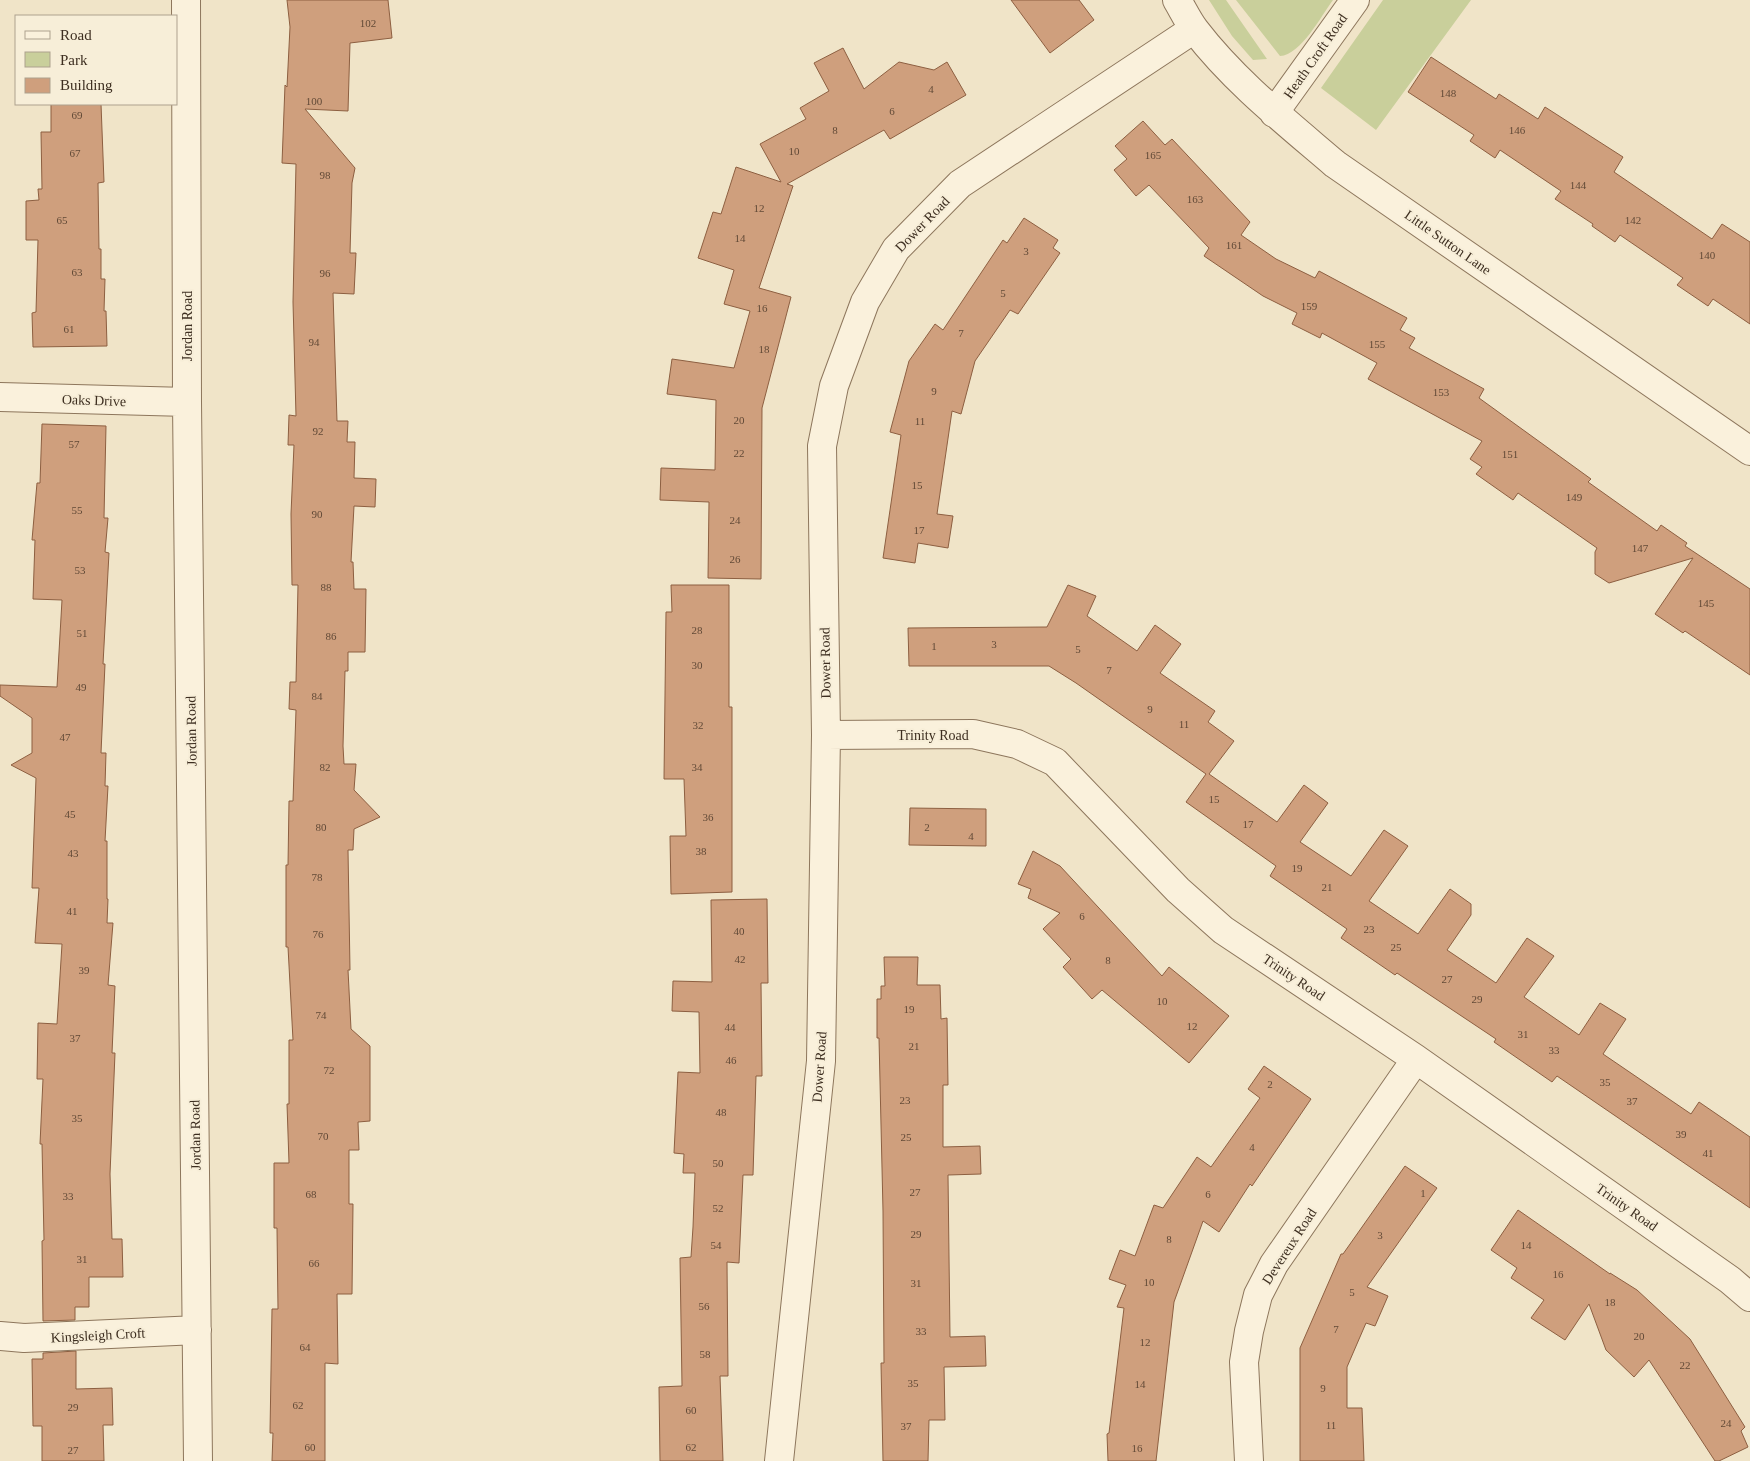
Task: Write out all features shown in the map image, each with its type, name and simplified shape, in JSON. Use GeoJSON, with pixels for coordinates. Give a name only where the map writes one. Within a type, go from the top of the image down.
{"type":"FeatureCollection","features":[{"type":"Feature","properties":{"kind":"street","name":"Jordan Road"},"geometry":{"type":"LineString","coordinates":[[186,0],[187,402],[198,1461]]}},
{"type":"Feature","properties":{"kind":"street","name":"Little Sutton Lane"},"geometry":{"type":"LineString","coordinates":[[1178,0],[1194,29],[1228,68],[1274,113],[1335,164],[1750,451]]}},
{"type":"Feature","properties":{"kind":"street","name":"Heath Croft Road"},"geometry":{"type":"LineString","coordinates":[[1274,113],[1355,0]]}},
{"type":"Feature","properties":{"kind":"street","name":"Dower Road"},"geometry":{"type":"LineString","coordinates":[[779,1461],[821,1061],[826,735],[822,446],[834,386],[866,302],[896,249],[960,184],[1194,29]]}},
{"type":"Feature","properties":{"kind":"street","name":"Oaks Drive"},"geometry":{"type":"LineString","coordinates":[[0,397],[187,402]]}},
{"type":"Feature","properties":{"kind":"street","name":"Trinity Road"},"geometry":{"type":"LineString","coordinates":[[826,735],[973,734],[1017,744],[1055,762],[1178,890],[1223,930],[1416,1058],[1750,1296]]}},
{"type":"Feature","properties":{"kind":"street","name":"Devereux Road"},"geometry":{"type":"LineString","coordinates":[[1249,1461],[1244,1362],[1249,1330],[1258,1295],[1274,1264],[1416,1058]]}},
{"type":"Feature","properties":{"kind":"street","name":"Kingsleigh Croft"},"geometry":{"type":"LineString","coordinates":[[0,1336],[24,1338],[197,1330]]}},
{"type":"Feature","properties":{"kind":"green space"},"geometry":{"type":"Polygon","coordinates":[[[1209,0],[1226,0],[1267,59],[1253,60],[1232,36],[1209,0]]]}},
{"type":"Feature","properties":{"kind":"green space"},"geometry":{"type":"Polygon","coordinates":[[[1236,0],[1333,0],[1303,42],[1288,54],[1280,56],[1236,0]]]}},
{"type":"Feature","properties":{"kind":"green space"},"geometry":{"type":"Polygon","coordinates":[[[1383,0],[1471,0],[1376,130],[1321,88],[1383,0]]]}},
{"type":"Feature","properties":{"kind":"building"},"geometry":{"type":"Polygon","coordinates":[[[287,0],[388,0],[392,38],[350,43],[348,111],[305,109],[355,168],[352,183],[350,253],[356,253],[354,294],[333,293],[337,421],[348,421],[347,442],[355,442],[354,478],[376,479],[375,507],[354,506],[351,562],[353,562],[354,589],[366,589],[365,652],[348,652],[348,671],[345,671],[343,746],[344,764],[356,764],[354,790],[380,817],[354,829],[353,850],[348,850],[350,970],[348,970],[351,1029],[370,1046],[370,1121],[358,1122],[359,1150],[349,1150],[349,1204],[353,1204],[352,1294],[337,1294],[338,1364],[325,1363],[325,1461],[272,1461],[273,1433],[270,1433],[272,1309],[278,1309],[277,1228],[274,1228],[274,1163],[289,1163],[287,1104],[289,1104],[289,1040],[293,1040],[288,947],[286,947],[286,865],[288,865],[289,801],[293,801],[296,710],[289,709],[290,682],[296,682],[298,585],[292,585],[291,514],[294,445],[288,445],[289,415],[296,416],[293,302],[296,164],[282,163],[285,85],[287,87],[290,27],[287,0]]]}},
{"type":"Feature","properties":{"kind":"building"},"geometry":{"type":"Polygon","coordinates":[[[1011,0],[1079,0],[1094,20],[1050,53],[1011,0]]]}},
{"type":"Feature","properties":{"kind":"building"},"geometry":{"type":"Polygon","coordinates":[[[843,48],[864,89],[899,62],[934,70],[947,62],[966,95],[890,139],[884,130],[787,184],[793,186],[759,288],[791,297],[762,408],[761,579],[708,578],[709,502],[660,500],[661,468],[715,470],[716,400],[667,394],[672,359],[734,368],[750,311],[724,304],[734,270],[698,258],[713,212],[721,214],[736,167],[781,182],[760,144],[806,119],[800,108],[829,91],[814,63],[843,48]]]}},
{"type":"Feature","properties":{"kind":"building"},"geometry":{"type":"Polygon","coordinates":[[[1431,57],[1496,99],[1499,94],[1538,119],[1545,107],[1623,157],[1614,172],[1712,239],[1722,224],[1750,242],[1750,324],[1713,299],[1708,306],[1677,285],[1683,278],[1620,235],[1615,242],[1592,226],[1593,224],[1555,199],[1561,191],[1500,150],[1495,158],[1470,141],[1474,135],[1408,92],[1431,57]]]}},
{"type":"Feature","properties":{"kind":"building"},"geometry":{"type":"Polygon","coordinates":[[[51,105],[101,105],[104,182],[98,183],[99,249],[101,249],[101,279],[105,279],[104,311],[106,311],[107,346],[33,347],[32,313],[36,312],[38,240],[26,240],[26,201],[39,200],[38,189],[42,189],[41,132],[51,132],[51,105]]]}},
{"type":"Feature","properties":{"kind":"building"},"geometry":{"type":"Polygon","coordinates":[[[1143,121],[1165,145],[1172,139],[1250,222],[1241,235],[1276,259],[1315,278],[1319,271],[1407,318],[1400,330],[1415,338],[1409,348],[1484,389],[1479,398],[1591,479],[1588,482],[1657,531],[1661,525],[1687,543],[1685,546],[1750,589],[1750,675],[1685,631],[1683,633],[1655,614],[1693,558],[1609,583],[1595,574],[1595,552],[1597,548],[1518,493],[1513,500],[1476,474],[1482,467],[1470,459],[1482,441],[1368,379],[1377,363],[1322,333],[1320,338],[1292,324],[1297,313],[1263,296],[1204,256],[1209,248],[1149,185],[1136,196],[1114,170],[1127,159],[1115,146],[1143,121]]]}},
{"type":"Feature","properties":{"kind":"building"},"geometry":{"type":"Polygon","coordinates":[[[1024,218],[1058,240],[1053,248],[1060,253],[1018,314],[1010,310],[975,361],[961,414],[952,411],[937,514],[953,516],[948,548],[918,543],[915,563],[883,558],[901,435],[890,432],[909,361],[935,324],[943,330],[1003,240],[1007,243],[1024,218]]]}},
{"type":"Feature","properties":{"kind":"building"},"geometry":{"type":"Polygon","coordinates":[[[42,424],[106,426],[104,518],[108,518],[105,552],[109,553],[103,664],[105,664],[101,753],[106,753],[105,786],[108,786],[105,841],[107,841],[107,923],[113,923],[108,985],[115,986],[112,1053],[115,1053],[110,1174],[112,1239],[122,1239],[123,1277],[89,1277],[89,1307],[75,1307],[75,1320],[43,1321],[42,1241],[44,1240],[42,1144],[40,1144],[43,1079],[37,1079],[38,1023],[57,1024],[62,944],[35,943],[39,888],[32,888],[36,778],[11,765],[32,753],[32,718],[0,696],[0,685],[57,687],[62,600],[33,599],[35,540],[32,540],[37,483],[40,483],[42,424]]]}},
{"type":"Feature","properties":{"kind":"building"},"geometry":{"type":"Polygon","coordinates":[[[671,585],[729,585],[729,707],[732,707],[732,892],[671,894],[670,836],[686,836],[684,779],[664,779],[666,612],[672,612],[671,585]]]}},
{"type":"Feature","properties":{"kind":"building"},"geometry":{"type":"Polygon","coordinates":[[[1068,585],[1096,596],[1087,616],[1137,651],[1155,625],[1181,644],[1160,673],[1215,711],[1208,722],[1234,741],[1209,774],[1277,822],[1304,785],[1328,803],[1300,842],[1351,876],[1384,830],[1408,846],[1369,901],[1418,934],[1450,889],[1471,904],[1471,915],[1447,950],[1496,983],[1527,938],[1554,956],[1524,997],[1579,1035],[1600,1003],[1626,1019],[1603,1054],[1691,1114],[1699,1102],[1750,1137],[1750,1208],[1557,1076],[1552,1082],[1494,1042],[1496,1039],[1397,973],[1395,975],[1341,938],[1347,929],[1270,876],[1276,866],[1186,802],[1206,774],[1076,683],[1049,666],[909,666],[908,628],[1047,627],[1068,585]]]}},
{"type":"Feature","properties":{"kind":"building"},"geometry":{"type":"Polygon","coordinates":[[[910,808],[986,809],[986,846],[909,845],[910,808]]]}},
{"type":"Feature","properties":{"kind":"building"},"geometry":{"type":"Polygon","coordinates":[[[1033,851],[1060,866],[1162,976],[1169,967],[1229,1016],[1189,1063],[1102,990],[1092,999],[1063,967],[1071,959],[1043,929],[1060,913],[1028,898],[1031,889],[1018,884],[1033,851]]]}},
{"type":"Feature","properties":{"kind":"building"},"geometry":{"type":"Polygon","coordinates":[[[767,899],[768,983],[761,983],[762,1076],[756,1076],[753,1175],[743,1175],[739,1263],[727,1262],[728,1376],[720,1376],[723,1461],[660,1461],[659,1387],[682,1386],[680,1258],[691,1257],[693,1227],[695,1173],[683,1173],[684,1154],[674,1153],[678,1072],[700,1073],[699,1012],[672,1011],[673,981],[712,982],[711,900],[767,899]]]}},
{"type":"Feature","properties":{"kind":"building"},"geometry":{"type":"Polygon","coordinates":[[[884,957],[918,957],[917,985],[940,985],[941,1019],[947,1018],[948,1085],[943,1085],[943,1147],[980,1146],[981,1174],[948,1175],[950,1337],[985,1336],[986,1366],[944,1367],[945,1420],[929,1420],[928,1461],[883,1461],[881,1363],[884,1363],[883,1211],[877,999],[881,999],[881,986],[885,986],[884,957]]]}},
{"type":"Feature","properties":{"kind":"building"},"geometry":{"type":"Polygon","coordinates":[[[1264,1066],[1311,1099],[1252,1186],[1250,1184],[1219,1232],[1203,1221],[1174,1302],[1156,1461],[1108,1461],[1107,1434],[1109,1433],[1124,1308],[1117,1307],[1126,1285],[1109,1279],[1120,1250],[1135,1256],[1154,1205],[1163,1208],[1197,1157],[1211,1167],[1260,1098],[1248,1089],[1264,1066]]]}},
{"type":"Feature","properties":{"kind":"building"},"geometry":{"type":"Polygon","coordinates":[[[1405,1166],[1437,1188],[1367,1287],[1388,1296],[1375,1326],[1366,1323],[1347,1367],[1347,1408],[1362,1408],[1364,1461],[1300,1461],[1300,1348],[1341,1254],[1343,1254],[1405,1166]]]}},
{"type":"Feature","properties":{"kind":"building"},"geometry":{"type":"Polygon","coordinates":[[[1518,1210],[1610,1274],[1637,1290],[1690,1339],[1745,1427],[1741,1431],[1748,1447],[1719,1461],[1715,1461],[1649,1360],[1634,1377],[1606,1350],[1589,1304],[1565,1340],[1531,1318],[1544,1300],[1511,1278],[1517,1268],[1491,1250],[1518,1210]]]}},
{"type":"Feature","properties":{"kind":"building"},"geometry":{"type":"Polygon","coordinates":[[[76,1351],[76,1389],[112,1388],[113,1425],[103,1425],[104,1461],[42,1461],[42,1426],[33,1426],[32,1359],[43,1359],[43,1353],[76,1351]]]}}]}
